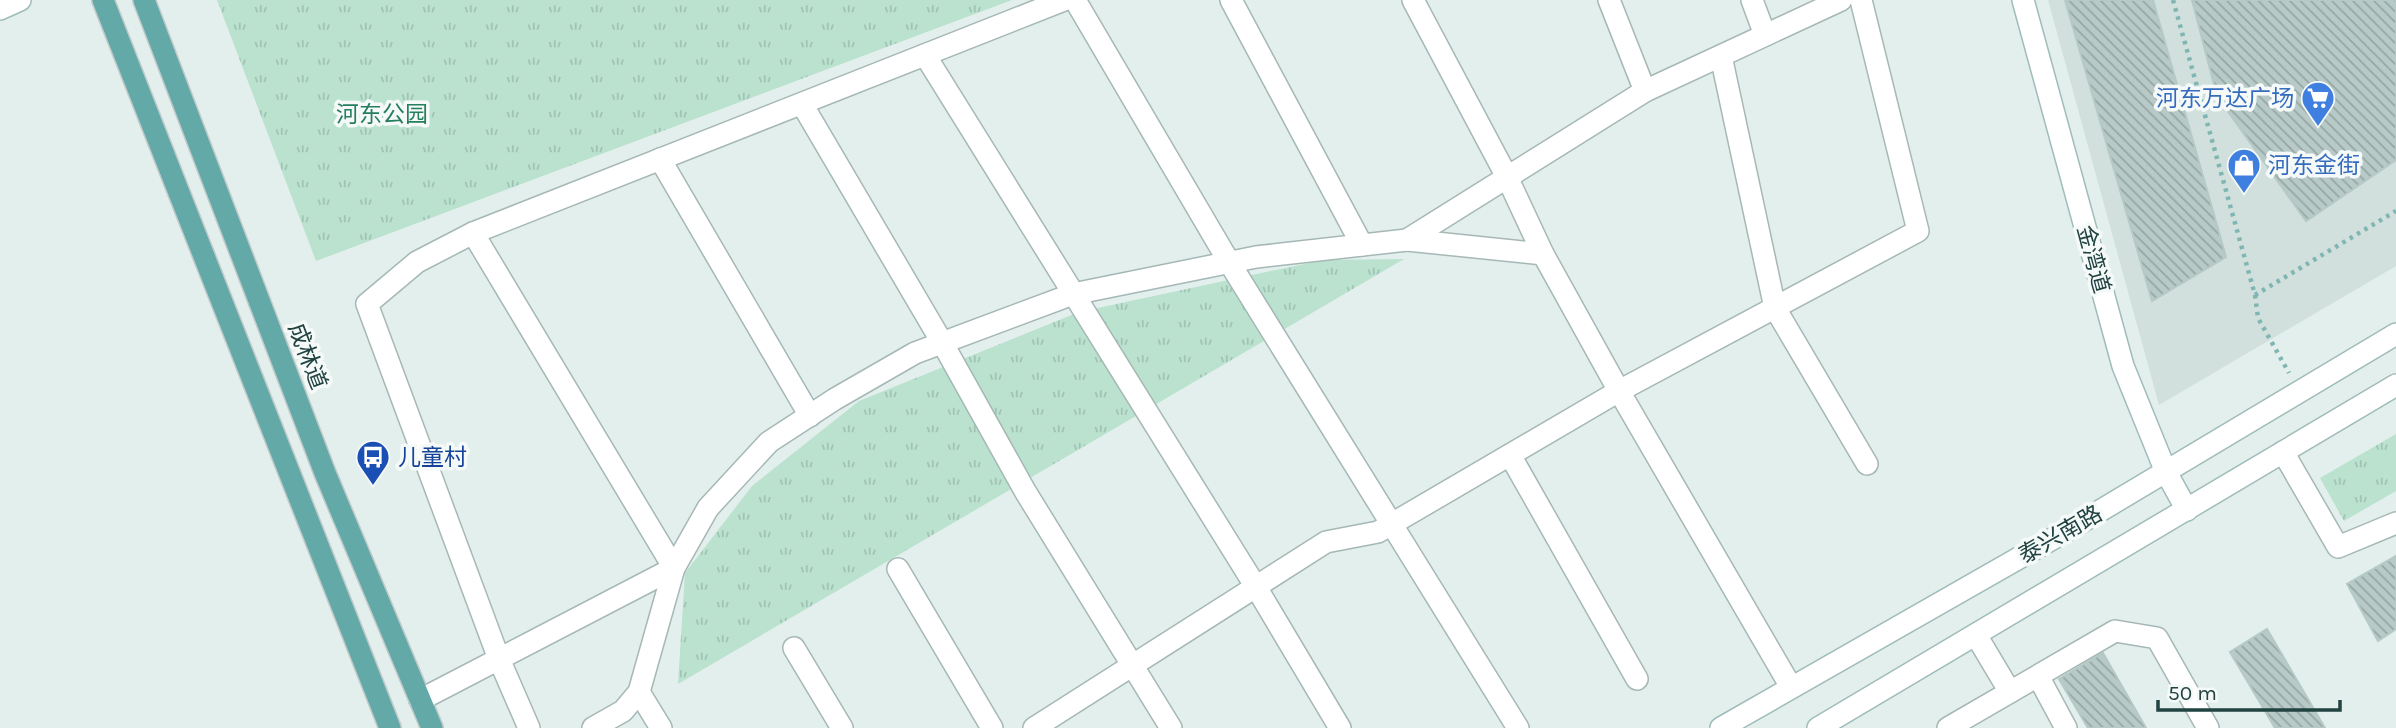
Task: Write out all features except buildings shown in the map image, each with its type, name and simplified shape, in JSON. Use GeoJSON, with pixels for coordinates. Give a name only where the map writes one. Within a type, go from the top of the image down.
{"type":"FeatureCollection","features":[{"type":"Feature","properties":{"kind":"main road"},"geometry":{"type":"LineString","coordinates":[[103,0],[390,728]]}},
{"type":"Feature","properties":{"kind":"main road","name":"成林道"},"geometry":{"type":"LineString","coordinates":[[144,0],[325,473],[432,728]]}},
{"type":"Feature","properties":{"kind":"street"},"geometry":{"type":"LineString","coordinates":[[0,9],[20,0]]}},
{"type":"Feature","properties":{"kind":"street"},"geometry":{"type":"LineString","coordinates":[[529,728],[499,659],[367,304],[417,262],[473,233],[1064,0]]}},
{"type":"Feature","properties":{"kind":"street"},"geometry":{"type":"LineString","coordinates":[[1074,0],[1229,262],[1518,728]]}},
{"type":"Feature","properties":{"kind":"street"},"geometry":{"type":"LineString","coordinates":[[1231,0],[1362,245]]}},
{"type":"Feature","properties":{"kind":"street"},"geometry":{"type":"LineString","coordinates":[[1413,0],[1507,177],[1543,254],[1619,391],[1791,687]]}},
{"type":"Feature","properties":{"kind":"street"},"geometry":{"type":"LineString","coordinates":[[1609,0],[1645,91]]}},
{"type":"Feature","properties":{"kind":"street"},"geometry":{"type":"LineString","coordinates":[[1752,0],[1765,35]]}},
{"type":"Feature","properties":{"kind":"street"},"geometry":{"type":"LineString","coordinates":[[1407,240],[1645,91],[1841,0]]}},
{"type":"Feature","properties":{"kind":"street"},"geometry":{"type":"LineString","coordinates":[[1034,728],[1326,542],[1378,532],[1619,391],[1917,231],[1861,0]]}},
{"type":"Feature","properties":{"kind":"street","name":"金湾道"},"geometry":{"type":"LineString","coordinates":[[2024,0],[2123,366],[2166,472],[2187,510]]}},
{"type":"Feature","properties":{"kind":"street"},"geometry":{"type":"LineString","coordinates":[[925,55],[1256,587],[1340,728]]}},
{"type":"Feature","properties":{"kind":"street"},"geometry":{"type":"LineString","coordinates":[[1721,56],[1774,308],[1867,464]]}},
{"type":"Feature","properties":{"kind":"street"},"geometry":{"type":"LineString","coordinates":[[802,104],[943,344],[1025,491],[1171,728]]}},
{"type":"Feature","properties":{"kind":"street"},"geometry":{"type":"LineString","coordinates":[[660,159],[810,415]]}},
{"type":"Feature","properties":{"kind":"street"},"geometry":{"type":"LineString","coordinates":[[473,233],[674,568]]}},
{"type":"Feature","properties":{"kind":"street"},"geometry":{"type":"LineString","coordinates":[[593,728],[623,711],[639,692],[674,568],[708,508],[769,442],[915,353],[1073,294],[1229,262],[1407,240],[1543,254]]}},
{"type":"Feature","properties":{"kind":"street","name":"泰兴南路"},"geometry":{"type":"LineString","coordinates":[[1721,728],[2166,472],[2396,334]]}},
{"type":"Feature","properties":{"kind":"street","name":"泰兴南路"},"geometry":{"type":"LineString","coordinates":[[1818,728],[2396,385]]}},
{"type":"Feature","properties":{"kind":"street"},"geometry":{"type":"LineString","coordinates":[[2283,452],[2338,547],[2396,523]]}},
{"type":"Feature","properties":{"kind":"street"},"geometry":{"type":"LineString","coordinates":[[1510,455],[1637,680]]}},
{"type":"Feature","properties":{"kind":"street"},"geometry":{"type":"LineString","coordinates":[[420,700],[674,568]]}},
{"type":"Feature","properties":{"kind":"street"},"geometry":{"type":"LineString","coordinates":[[898,569],[992,728]]}},
{"type":"Feature","properties":{"kind":"street"},"geometry":{"type":"LineString","coordinates":[[1948,728],[2115,631],[2157,638],[2208,728]]}},
{"type":"Feature","properties":{"kind":"street"},"geometry":{"type":"LineString","coordinates":[[1976,635],[2010,692]]}},
{"type":"Feature","properties":{"kind":"street"},"geometry":{"type":"LineString","coordinates":[[794,648],[842,728]]}},
{"type":"Feature","properties":{"kind":"street"},"geometry":{"type":"LineString","coordinates":[[2038,676],[2066,728]]}},
{"type":"Feature","properties":{"kind":"street"},"geometry":{"type":"LineString","coordinates":[[639,692],[661,728]]}},
{"type":"Feature","properties":{"kind":"path"},"geometry":{"type":"LineString","coordinates":[[2172,0],[2255,295],[2258,318],[2299,392]]}},
{"type":"Feature","properties":{"kind":"path"},"geometry":{"type":"LineString","coordinates":[[2255,295],[2396,211]]}},
{"type":"Feature","properties":{"kind":"shaded area"},"geometry":{"type":"Polygon","coordinates":[[[2048,0],[2396,0],[2396,266],[2159,405],[2048,0]]]}},
{"type":"Feature","properties":{"kind":"green space","name":"河东公园"},"geometry":{"type":"Polygon","coordinates":[[[217,0],[1012,0],[316,261],[217,0]]]}},
{"type":"Feature","properties":{"kind":"green space"},"geometry":{"type":"Polygon","coordinates":[[[1404,259],[678,684],[685,573],[752,486],[859,401],[1079,312],[1323,260],[1404,259]]]}},
{"type":"Feature","properties":{"kind":"green space"},"geometry":{"type":"Polygon","coordinates":[[[2396,434],[2396,491],[2344,521],[2320,478],[2396,434]]]}},
{"type":"Feature","properties":{"kind":"place","name":"河东万达广场"},"geometry":{"type":"Point","coordinates":[2318,128]}},
{"type":"Feature","properties":{"kind":"place","name":"河东金街"},"geometry":{"type":"Point","coordinates":[2244,195]}},
{"type":"Feature","properties":{"kind":"place","name":"儿童村"},"geometry":{"type":"Point","coordinates":[373,487]}}]}
